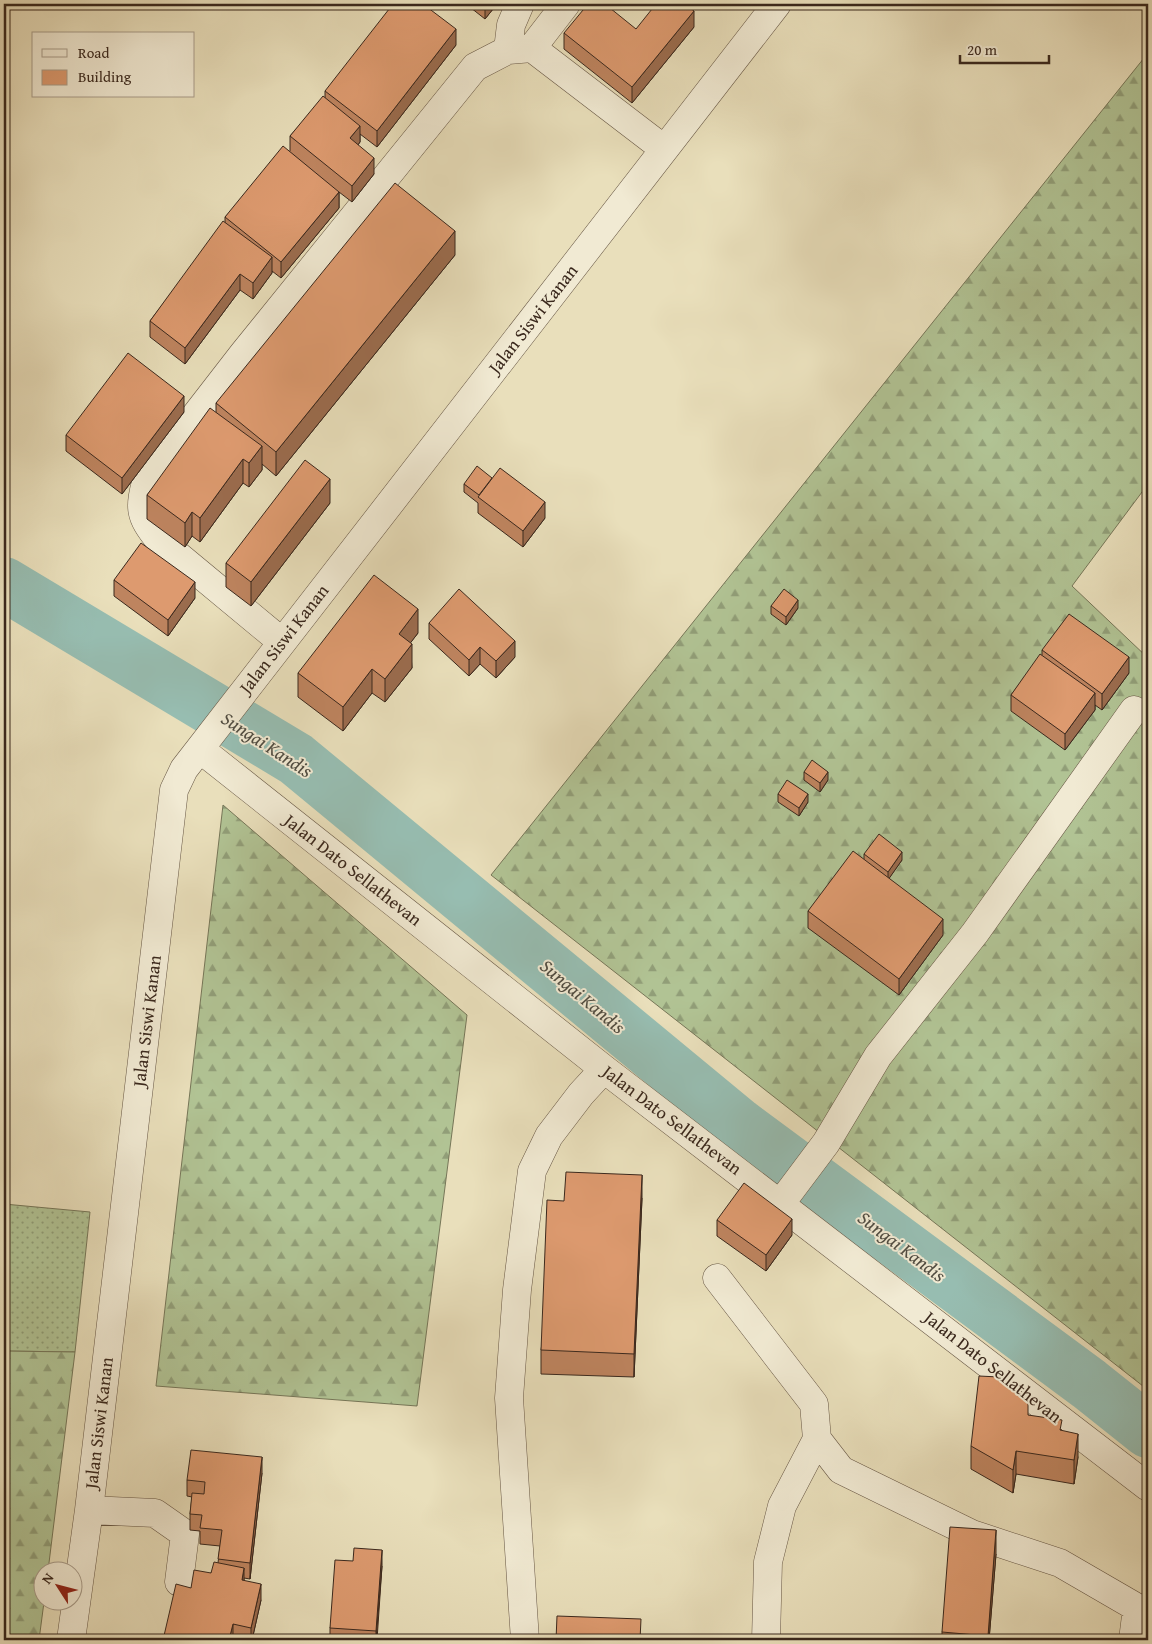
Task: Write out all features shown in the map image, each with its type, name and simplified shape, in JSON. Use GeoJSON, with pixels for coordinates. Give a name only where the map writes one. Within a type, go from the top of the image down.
{"type":"FeatureCollection","features":[{"type":"Feature","properties":{"kind":"street"},"geometry":{"type":"LineString","coordinates":[[520,4],[511,25],[520,49],[664,149]]}},
{"type":"Feature","properties":{"kind":"street"},"geometry":{"type":"LineString","coordinates":[[282,642],[159,540],[144,521],[141,501],[146,478],[243,354],[476,67],[520,49],[566,4]]}},
{"type":"Feature","properties":{"kind":"street","name":"Jalan Siswi Kanan"},"geometry":{"type":"LineString","coordinates":[[71,1640],[89,1510],[174,790],[184,769],[777,4]]}},
{"type":"Feature","properties":{"kind":"street"},"geometry":{"type":"LineString","coordinates":[[786,1196],[826,1143],[878,1056],[975,933],[1134,710]]}},
{"type":"Feature","properties":{"kind":"street","name":"Jalan Dato Sellathevan"},"geometry":{"type":"LineString","coordinates":[[204,743],[604,1069],[786,1196],[1148,1487]]}},
{"type":"Feature","properties":{"kind":"street"},"geometry":{"type":"LineString","coordinates":[[525,1640],[509,1398],[517,1290],[532,1171],[549,1136],[581,1094],[604,1069]]}},
{"type":"Feature","properties":{"kind":"street"},"geometry":{"type":"LineString","coordinates":[[717,1278],[814,1404],[817,1439],[782,1506],[768,1562],[766,1640]]}},
{"type":"Feature","properties":{"kind":"street"},"geometry":{"type":"LineString","coordinates":[[817,1439],[841,1470],[972,1534],[1060,1563],[1143,1611],[1133,1640]]}},
{"type":"Feature","properties":{"kind":"street"},"geometry":{"type":"LineString","coordinates":[[89,1510],[155,1513],[185,1534],[179,1582]]}},
{"type":"Feature","properties":{"kind":"green space"},"geometry":{"type":"Polygon","coordinates":[[[1148,53],[1148,484],[1072,586],[1148,658],[1148,1390],[491,875],[1148,53]]]}},
{"type":"Feature","properties":{"kind":"green space"},"geometry":{"type":"Polygon","coordinates":[[[223,805],[467,1015],[417,1406],[156,1386],[223,805]]]}},
{"type":"Feature","properties":{"kind":"green space"},"geometry":{"type":"Polygon","coordinates":[[[4,1204],[90,1212],[75,1352],[4,1351],[4,1204]]]}},
{"type":"Feature","properties":{"kind":"green space"},"geometry":{"type":"Polygon","coordinates":[[[4,1351],[75,1352],[49,1562],[32,1562],[32,1612],[43,1612],[39,1640],[4,1640],[4,1351]]]}},
{"type":"Feature","properties":{"kind":"building"},"geometry":{"type":"Polygon","coordinates":[[[393,4],[423,4],[456,29],[377,131],[325,91],[393,4]]]}},
{"type":"Feature","properties":{"kind":"building"},"geometry":{"type":"Polygon","coordinates":[[[588,4],[605,4],[636,29],[656,4],[685,4],[694,11],[632,87],[564,33],[588,4]]]}},
{"type":"Feature","properties":{"kind":"building"},"geometry":{"type":"Polygon","coordinates":[[[323,96],[360,126],[350,138],[374,158],[352,186],[290,136],[323,96]]]}},
{"type":"Feature","properties":{"kind":"building"},"geometry":{"type":"Polygon","coordinates":[[[283,146],[339,192],[281,262],[225,217],[283,146]]]}},
{"type":"Feature","properties":{"kind":"building"},"geometry":{"type":"Polygon","coordinates":[[[395,183],[455,231],[276,452],[216,403],[395,183]]]}},
{"type":"Feature","properties":{"kind":"building"},"geometry":{"type":"Polygon","coordinates":[[[223,221],[272,257],[253,283],[240,274],[185,348],[150,321],[223,221]]]}},
{"type":"Feature","properties":{"kind":"building"},"geometry":{"type":"Polygon","coordinates":[[[128,353],[184,396],[122,478],[66,435],[128,353]]]}},
{"type":"Feature","properties":{"kind":"building"},"geometry":{"type":"Polygon","coordinates":[[[210,408],[262,446],[249,463],[243,459],[200,518],[192,512],[185,523],[147,495],[210,408]]]}},
{"type":"Feature","properties":{"kind":"building"},"geometry":{"type":"Polygon","coordinates":[[[305,460],[330,479],[251,582],[226,563],[305,460]]]}},
{"type":"Feature","properties":{"kind":"building"},"geometry":{"type":"Polygon","coordinates":[[[477,466],[492,478],[479,495],[464,484],[477,466]]]}},
{"type":"Feature","properties":{"kind":"building"},"geometry":{"type":"Polygon","coordinates":[[[500,468],[545,502],[523,531],[478,497],[500,468]]]}},
{"type":"Feature","properties":{"kind":"building"},"geometry":{"type":"Polygon","coordinates":[[[141,543],[195,582],[168,620],[114,580],[141,543]]]}},
{"type":"Feature","properties":{"kind":"building"},"geometry":{"type":"Polygon","coordinates":[[[374,575],[418,609],[399,634],[412,644],[385,679],[372,669],[343,707],[298,673],[374,575]]]}},
{"type":"Feature","properties":{"kind":"building"},"geometry":{"type":"Polygon","coordinates":[[[459,589],[515,641],[496,661],[480,647],[469,660],[429,623],[459,589]]]}},
{"type":"Feature","properties":{"kind":"building"},"geometry":{"type":"Polygon","coordinates":[[[784,589],[798,600],[786,617],[771,606],[784,589]]]}},
{"type":"Feature","properties":{"kind":"building"},"geometry":{"type":"Polygon","coordinates":[[[1069,614],[1129,657],[1102,694],[1042,650],[1069,614]]]}},
{"type":"Feature","properties":{"kind":"building"},"geometry":{"type":"Polygon","coordinates":[[[1040,654],[1095,693],[1065,734],[1011,695],[1040,654]]]}},
{"type":"Feature","properties":{"kind":"building"},"geometry":{"type":"Polygon","coordinates":[[[812,760],[828,772],[820,783],[804,772],[812,760]]]}},
{"type":"Feature","properties":{"kind":"building"},"geometry":{"type":"Polygon","coordinates":[[[787,780],[808,794],[799,808],[778,794],[787,780]]]}},
{"type":"Feature","properties":{"kind":"building"},"geometry":{"type":"Polygon","coordinates":[[[879,834],[902,852],[888,872],[864,854],[879,834]]]}},
{"type":"Feature","properties":{"kind":"building"},"geometry":{"type":"Polygon","coordinates":[[[853,851],[943,919],[899,979],[808,911],[853,851]]]}},
{"type":"Feature","properties":{"kind":"building"},"geometry":{"type":"Polygon","coordinates":[[[566,1172],[642,1175],[634,1354],[541,1350],[547,1200],[564,1201],[566,1172]]]}},
{"type":"Feature","properties":{"kind":"building"},"geometry":{"type":"Polygon","coordinates":[[[744,1183],[792,1219],[766,1255],[717,1220],[744,1183]]]}},
{"type":"Feature","properties":{"kind":"building"},"geometry":{"type":"Polygon","coordinates":[[[979,1376],[999,1377],[1028,1396],[1028,1415],[1062,1420],[1060,1430],[1078,1434],[1074,1460],[1016,1451],[1013,1470],[971,1446],[979,1376]]]}},
{"type":"Feature","properties":{"kind":"building"},"geometry":{"type":"Polygon","coordinates":[[[191,1450],[262,1457],[250,1563],[218,1559],[222,1530],[200,1528],[202,1515],[190,1514],[192,1493],[204,1494],[205,1482],[187,1480],[191,1450]]]}},
{"type":"Feature","properties":{"kind":"building"},"geometry":{"type":"Polygon","coordinates":[[[950,1527],[996,1530],[988,1636],[942,1632],[950,1527]]]}},
{"type":"Feature","properties":{"kind":"building"},"geometry":{"type":"Polygon","coordinates":[[[354,1548],[382,1550],[376,1631],[330,1628],[335,1560],[353,1561],[354,1548]]]}},
{"type":"Feature","properties":{"kind":"building"},"geometry":{"type":"Polygon","coordinates":[[[214,1562],[244,1568],[242,1580],[261,1584],[251,1628],[233,1624],[229,1640],[163,1640],[176,1584],[191,1588],[194,1570],[211,1573],[214,1562]]]}},
{"type":"Feature","properties":{"kind":"building"},"geometry":{"type":"Polygon","coordinates":[[[557,1616],[641,1619],[640,1640],[556,1640],[557,1616]]]}},
{"type":"Feature","properties":{"kind":"waterway","name":"Sungai Kandis"},"geometry":{"type":"LineString","coordinates":[[4,584],[296,759],[739,1125],[1089,1384],[1148,1431]]}}]}
